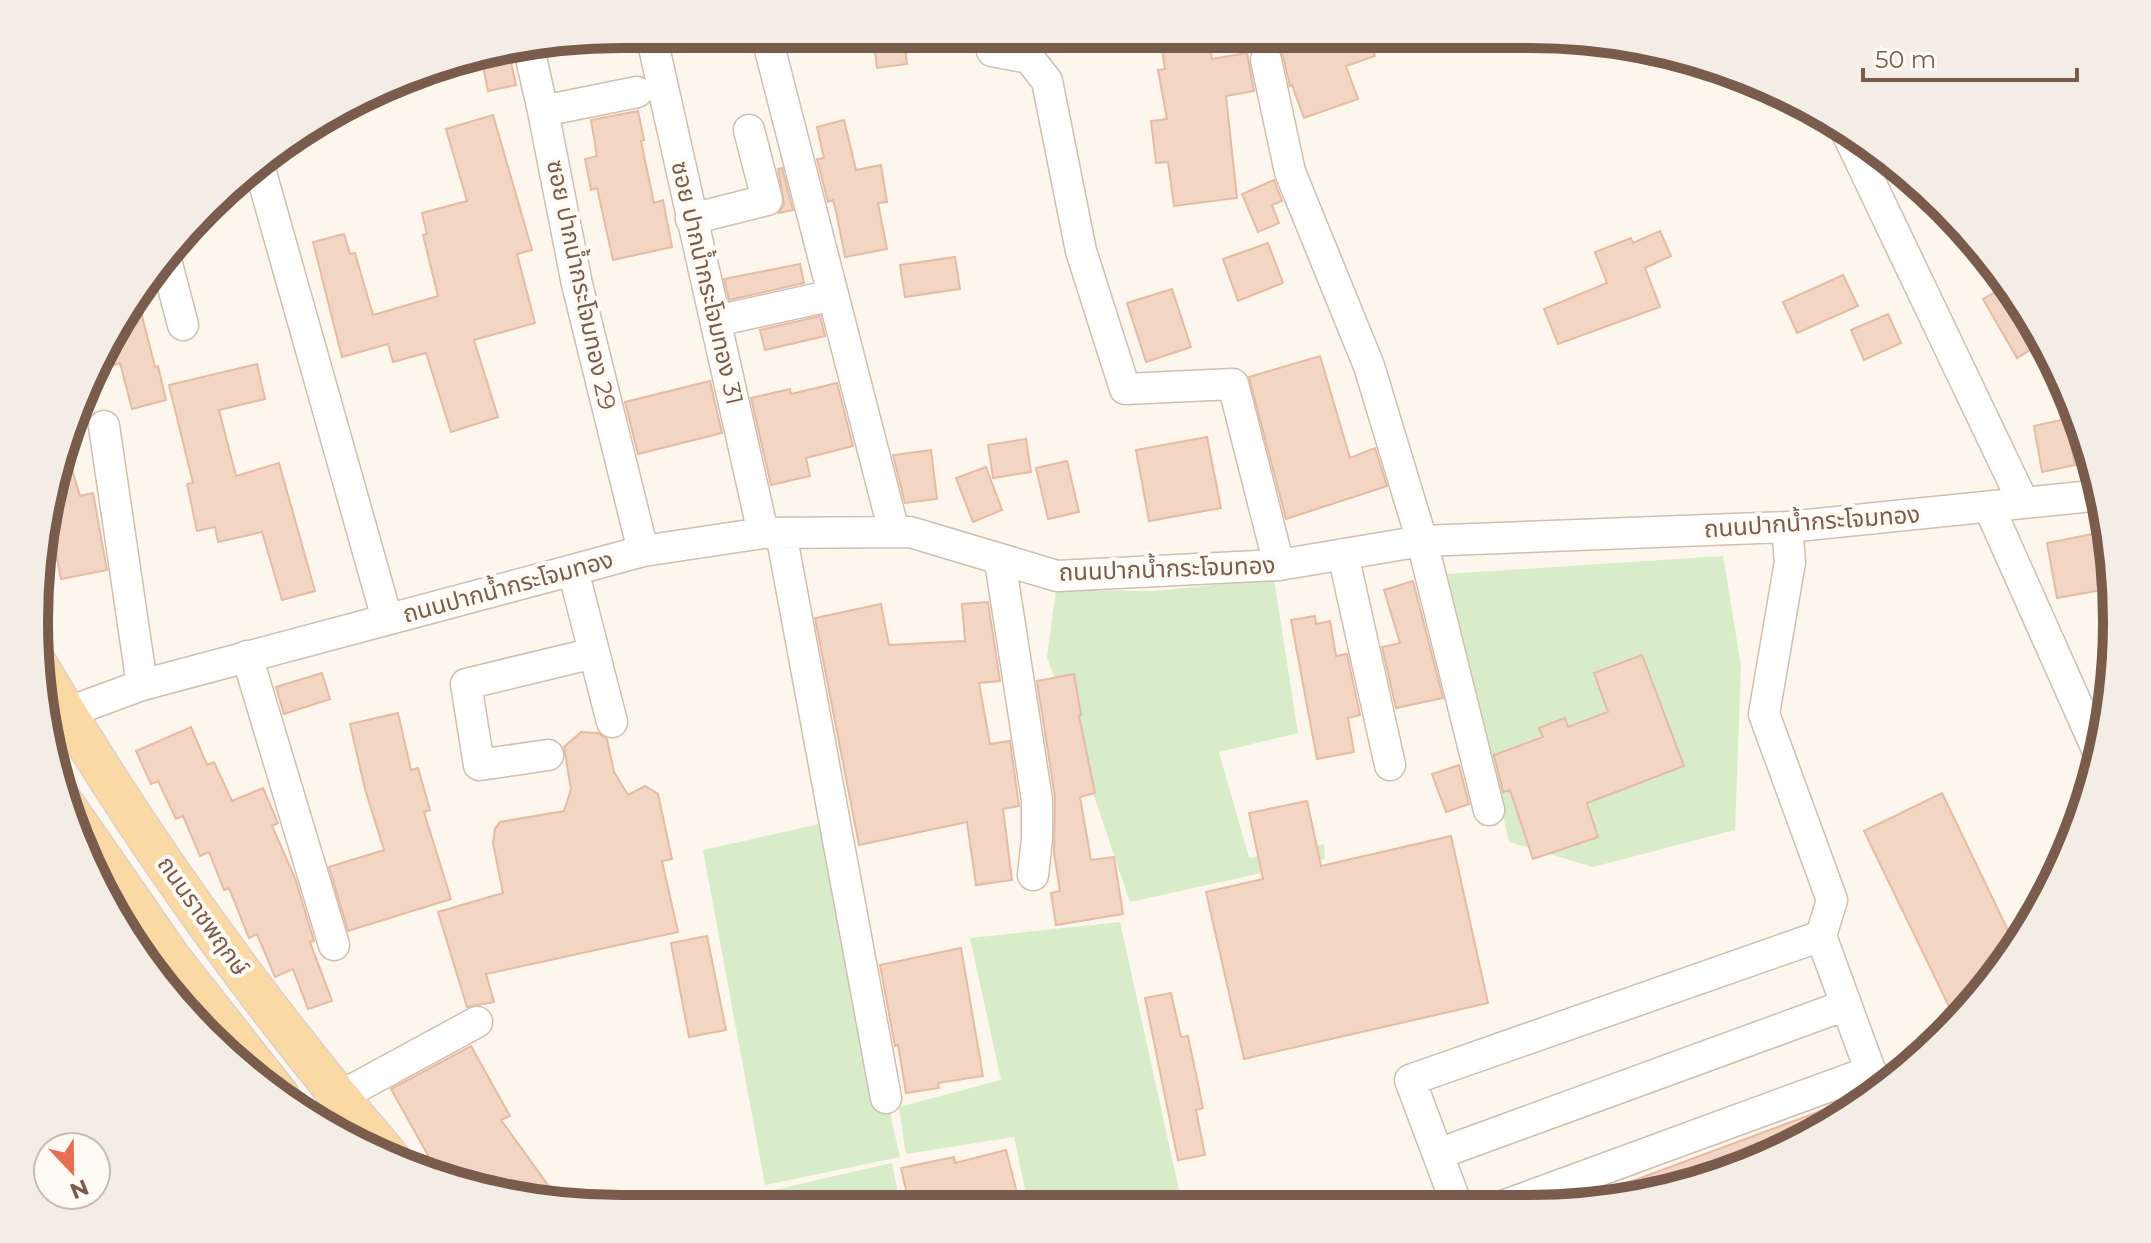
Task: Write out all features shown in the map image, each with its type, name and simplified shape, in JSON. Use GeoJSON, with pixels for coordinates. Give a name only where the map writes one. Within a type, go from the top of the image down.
{"type":"FeatureCollection","features":[{"type":"Feature","properties":{"kind":"main road","name":"ถนนราชพฤกษ์"},"geometry":{"type":"LineString","coordinates":[[52,689],[222,947],[375,1139]]}},
{"type":"Feature","properties":{"kind":"main road","name":"ถนนราชพฤกษ์"},"geometry":{"type":"LineString","coordinates":[[95,848],[172,959],[251,1060]]}},
{"type":"Feature","properties":{"kind":"street","name":"ซอย ปากน้ำกระโจมทอง 31"},"geometry":{"type":"LineString","coordinates":[[654,48],[691,219],[772,533],[886,1098]]}},
{"type":"Feature","properties":{"kind":"street"},"geometry":{"type":"LineString","coordinates":[[770,48],[894,532]]}},
{"type":"Feature","properties":{"kind":"street"},"geometry":{"type":"LineString","coordinates":[[992,51],[1029,58],[1047,81],[1081,251],[1125,389],[1233,384],[1279,565]]}},
{"type":"Feature","properties":{"kind":"street","name":"ซอย ปากน้ำกระโจมทอง 29"},"geometry":{"type":"LineString","coordinates":[[531,56],[577,284],[643,551]]}},
{"type":"Feature","properties":{"kind":"street"},"geometry":{"type":"LineString","coordinates":[[1266,60],[1290,172],[1369,366],[1422,541],[1489,810]]}},
{"type":"Feature","properties":{"kind":"street"},"geometry":{"type":"LineString","coordinates":[[543,111],[637,92]]}},
{"type":"Feature","properties":{"kind":"street"},"geometry":{"type":"LineString","coordinates":[[691,219],[767,200],[749,130]]}},
{"type":"Feature","properties":{"kind":"street"},"geometry":{"type":"LineString","coordinates":[[1855,150],[2023,502]]}},
{"type":"Feature","properties":{"kind":"street"},"geometry":{"type":"LineString","coordinates":[[262,175],[387,619]]}},
{"type":"Feature","properties":{"kind":"street"},"geometry":{"type":"LineString","coordinates":[[169,270],[183,325]]}},
{"type":"Feature","properties":{"kind":"street"},"geometry":{"type":"LineString","coordinates":[[716,321],[833,295]]}},
{"type":"Feature","properties":{"kind":"street"},"geometry":{"type":"LineString","coordinates":[[104,426],[142,685]]}},
{"type":"Feature","properties":{"kind":"street","name":"ถนนปากน้ำกระโจมทอง"},"geometry":{"type":"LineString","coordinates":[[66,713],[142,685],[643,551],[772,533],[910,532],[1057,576],[1279,565],[1422,541],[1787,527],[2089,496]]}},
{"type":"Feature","properties":{"kind":"street"},"geometry":{"type":"LineString","coordinates":[[1989,507],[2091,736]]}},
{"type":"Feature","properties":{"kind":"street"},"geometry":{"type":"LineString","coordinates":[[1787,527],[1790,562],[1764,714],[1832,900],[1821,936],[1874,1080]]}},
{"type":"Feature","properties":{"kind":"street"},"geometry":{"type":"LineString","coordinates":[[1343,554],[1390,765]]}},
{"type":"Feature","properties":{"kind":"street"},"geometry":{"type":"LineString","coordinates":[[1000,561],[1037,800],[1033,875]]}},
{"type":"Feature","properties":{"kind":"street"},"geometry":{"type":"LineString","coordinates":[[573,570],[612,722]]}},
{"type":"Feature","properties":{"kind":"street"},"geometry":{"type":"LineString","coordinates":[[548,755],[479,765],[466,684],[594,653]]}},
{"type":"Feature","properties":{"kind":"street"},"geometry":{"type":"LineString","coordinates":[[247,656],[334,945]]}},
{"type":"Feature","properties":{"kind":"street"},"geometry":{"type":"LineString","coordinates":[[1453,1195],[1410,1080],[1821,936]]}},
{"type":"Feature","properties":{"kind":"street"},"geometry":{"type":"LineString","coordinates":[[1438,1154],[1846,1005]]}},
{"type":"Feature","properties":{"kind":"street"},"geometry":{"type":"LineString","coordinates":[[339,1097],[477,1022]]}},
{"type":"Feature","properties":{"kind":"street"},"geometry":{"type":"LineString","coordinates":[[1536,1195],[1873,1080]]}},
{"type":"Feature","properties":{"kind":"green space"},"geometry":{"type":"Polygon","coordinates":[[[1723,556],[1741,666],[1735,830],[1593,867],[1509,842],[1447,574],[1723,556]]]}},
{"type":"Feature","properties":{"kind":"green space"},"geometry":{"type":"Polygon","coordinates":[[[1274,579],[1298,733],[1219,752],[1249,858],[1324,844],[1325,859],[1130,902],[1047,657],[1056,590],[1154,591],[1274,579]]]}},
{"type":"Feature","properties":{"kind":"green space"},"geometry":{"type":"Polygon","coordinates":[[[824,823],[900,1157],[765,1185],[703,850],[824,823]]]}},
{"type":"Feature","properties":{"kind":"green space"},"geometry":{"type":"Polygon","coordinates":[[[1120,922],[1180,1195],[1026,1195],[1014,1137],[906,1154],[899,1107],[1001,1080],[970,938],[1120,922]]]}},
{"type":"Feature","properties":{"kind":"green space"},"geometry":{"type":"Polygon","coordinates":[[[892,1163],[898,1195],[770,1195],[769,1191],[892,1163]]]}},
{"type":"Feature","properties":{"kind":"building"},"geometry":{"type":"Polygon","coordinates":[[[874,48],[905,48],[907,64],[877,68],[874,48]]]}},
{"type":"Feature","properties":{"kind":"building"},"geometry":{"type":"Polygon","coordinates":[[[1162,48],[1210,48],[1212,59],[1247,53],[1254,91],[1226,96],[1237,198],[1174,206],[1168,162],[1156,163],[1151,121],[1167,119],[1158,70],[1165,69],[1162,48]]]}},
{"type":"Feature","properties":{"kind":"building"},"geometry":{"type":"Polygon","coordinates":[[[1279,48],[1372,48],[1375,56],[1346,66],[1358,99],[1304,118],[1290,86],[1279,48]]]}},
{"type":"Feature","properties":{"kind":"building"},"geometry":{"type":"Polygon","coordinates":[[[510,59],[516,85],[488,91],[483,66],[510,59]]]}},
{"type":"Feature","properties":{"kind":"building"},"geometry":{"type":"Polygon","coordinates":[[[638,111],[654,203],[663,200],[672,247],[613,260],[597,188],[591,190],[585,159],[597,156],[591,120],[638,111]]]}},
{"type":"Feature","properties":{"kind":"building"},"geometry":{"type":"Polygon","coordinates":[[[493,115],[532,250],[517,254],[535,323],[474,340],[498,417],[451,432],[426,353],[393,362],[388,344],[342,357],[313,242],[344,234],[350,254],[355,253],[373,315],[438,296],[423,235],[427,234],[422,213],[467,201],[446,129],[493,115]]]}},
{"type":"Feature","properties":{"kind":"building"},"geometry":{"type":"Polygon","coordinates":[[[844,120],[856,170],[881,165],[887,202],[878,203],[887,249],[845,257],[833,200],[828,202],[817,159],[824,158],[817,127],[844,120]]]}},
{"type":"Feature","properties":{"kind":"building"},"geometry":{"type":"Polygon","coordinates":[[[782,168],[793,210],[779,213],[784,204],[778,169],[782,168]]]}},
{"type":"Feature","properties":{"kind":"building"},"geometry":{"type":"Polygon","coordinates":[[[1274,180],[1282,201],[1272,205],[1279,223],[1258,232],[1242,194],[1274,180]]]}},
{"type":"Feature","properties":{"kind":"building"},"geometry":{"type":"Polygon","coordinates":[[[1660,231],[1671,256],[1645,268],[1660,307],[1558,344],[1544,309],[1607,283],[1595,252],[1631,238],[1633,243],[1660,231]]]}},
{"type":"Feature","properties":{"kind":"building"},"geometry":{"type":"Polygon","coordinates":[[[1268,243],[1283,283],[1238,301],[1223,259],[1268,243]]]}},
{"type":"Feature","properties":{"kind":"building"},"geometry":{"type":"Polygon","coordinates":[[[955,257],[960,289],[905,297],[900,265],[955,257]]]}},
{"type":"Feature","properties":{"kind":"building"},"geometry":{"type":"Polygon","coordinates":[[[800,264],[804,283],[729,300],[724,279],[800,264]]]}},
{"type":"Feature","properties":{"kind":"building"},"geometry":{"type":"Polygon","coordinates":[[[1843,275],[1858,306],[1797,333],[1783,302],[1843,275]]]}},
{"type":"Feature","properties":{"kind":"building"},"geometry":{"type":"Polygon","coordinates":[[[1172,289],[1191,347],[1146,362],[1127,303],[1172,289]]]}},
{"type":"Feature","properties":{"kind":"building"},"geometry":{"type":"Polygon","coordinates":[[[1997,291],[2033,348],[2017,358],[1983,299],[1997,291]]]}},
{"type":"Feature","properties":{"kind":"building"},"geometry":{"type":"Polygon","coordinates":[[[141,310],[166,400],[132,409],[120,363],[111,366],[110,362],[141,310]]]}},
{"type":"Feature","properties":{"kind":"building"},"geometry":{"type":"Polygon","coordinates":[[[1888,314],[1901,343],[1864,360],[1851,330],[1888,314]]]}},
{"type":"Feature","properties":{"kind":"building"},"geometry":{"type":"Polygon","coordinates":[[[820,316],[825,336],[765,350],[760,330],[820,316]]]}},
{"type":"Feature","properties":{"kind":"building"},"geometry":{"type":"Polygon","coordinates":[[[1320,356],[1350,458],[1375,448],[1387,486],[1286,519],[1249,377],[1320,356]]]}},
{"type":"Feature","properties":{"kind":"building"},"geometry":{"type":"Polygon","coordinates":[[[257,364],[265,399],[219,410],[236,476],[279,463],[315,591],[282,600],[262,532],[218,542],[215,527],[197,531],[187,484],[193,483],[169,385],[257,364]]]}},
{"type":"Feature","properties":{"kind":"building"},"geometry":{"type":"Polygon","coordinates":[[[710,381],[722,433],[638,454],[625,402],[710,381]]]}},
{"type":"Feature","properties":{"kind":"building"},"geometry":{"type":"Polygon","coordinates":[[[837,383],[853,446],[806,458],[810,476],[771,485],[751,398],[790,389],[791,394],[837,383]]]}},
{"type":"Feature","properties":{"kind":"building"},"geometry":{"type":"Polygon","coordinates":[[[2066,419],[2075,465],[2042,472],[2034,426],[2066,419]]]}},
{"type":"Feature","properties":{"kind":"building"},"geometry":{"type":"Polygon","coordinates":[[[1207,437],[1221,508],[1149,521],[1136,450],[1207,437]]]}},
{"type":"Feature","properties":{"kind":"building"},"geometry":{"type":"Polygon","coordinates":[[[1026,439],[1031,472],[993,478],[988,445],[1026,439]]]}},
{"type":"Feature","properties":{"kind":"building"},"geometry":{"type":"Polygon","coordinates":[[[931,450],[937,499],[905,503],[893,455],[931,450]]]}},
{"type":"Feature","properties":{"kind":"building"},"geometry":{"type":"Polygon","coordinates":[[[1067,461],[1079,512],[1048,519],[1036,468],[1067,461]]]}},
{"type":"Feature","properties":{"kind":"building"},"geometry":{"type":"Polygon","coordinates":[[[70,464],[80,496],[93,493],[107,570],[61,579],[54,543],[70,464]]]}},
{"type":"Feature","properties":{"kind":"building"},"geometry":{"type":"Polygon","coordinates":[[[986,467],[1002,510],[973,522],[956,478],[986,467]]]}},
{"type":"Feature","properties":{"kind":"building"},"geometry":{"type":"Polygon","coordinates":[[[2096,533],[2102,590],[2057,598],[2047,543],[2096,533]]]}},
{"type":"Feature","properties":{"kind":"building"},"geometry":{"type":"Polygon","coordinates":[[[1413,581],[1443,698],[1396,708],[1382,647],[1400,643],[1384,590],[1413,581]]]}},
{"type":"Feature","properties":{"kind":"building"},"geometry":{"type":"Polygon","coordinates":[[[988,602],[1000,681],[979,683],[990,744],[1010,741],[1019,806],[1003,809],[1012,880],[976,885],[967,822],[859,845],[815,618],[881,604],[889,645],[965,641],[962,604],[988,602]]]}},
{"type":"Feature","properties":{"kind":"building"},"geometry":{"type":"Polygon","coordinates":[[[1315,616],[1316,624],[1330,621],[1336,656],[1347,654],[1360,715],[1348,718],[1354,752],[1317,759],[1291,620],[1315,616]]]}},
{"type":"Feature","properties":{"kind":"building"},"geometry":{"type":"Polygon","coordinates":[[[1642,655],[1684,766],[1587,803],[1598,837],[1533,859],[1510,790],[1503,792],[1494,755],[1543,737],[1539,728],[1565,718],[1568,727],[1608,712],[1594,673],[1642,655]]]}},
{"type":"Feature","properties":{"kind":"building"},"geometry":{"type":"Polygon","coordinates":[[[322,673],[330,699],[284,714],[276,687],[322,673]]]}},
{"type":"Feature","properties":{"kind":"building"},"geometry":{"type":"Polygon","coordinates":[[[1074,674],[1095,793],[1080,797],[1091,860],[1114,857],[1123,914],[1056,925],[1051,893],[1060,891],[1054,853],[1055,797],[1037,681],[1074,674]]]}},
{"type":"Feature","properties":{"kind":"building"},"geometry":{"type":"Polygon","coordinates":[[[398,713],[411,770],[418,768],[430,810],[424,812],[451,899],[348,931],[329,867],[384,850],[365,789],[350,724],[398,713]]]}},
{"type":"Feature","properties":{"kind":"building"},"geometry":{"type":"Polygon","coordinates":[[[191,727],[207,765],[214,762],[232,801],[263,788],[278,823],[272,826],[295,878],[314,941],[310,942],[332,1001],[308,1009],[293,969],[275,977],[257,934],[249,938],[229,888],[224,890],[209,852],[200,856],[183,816],[176,819],[158,781],[151,784],[136,751],[191,727]]]}},
{"type":"Feature","properties":{"kind":"building"},"geometry":{"type":"Polygon","coordinates":[[[581,732],[598,733],[607,739],[614,772],[628,795],[645,786],[658,794],[672,859],[662,861],[678,932],[486,974],[494,1002],[467,1007],[438,912],[503,893],[493,843],[495,829],[500,822],[564,811],[571,789],[564,747],[581,732]]]}},
{"type":"Feature","properties":{"kind":"building"},"geometry":{"type":"Polygon","coordinates":[[[1459,765],[1469,804],[1446,812],[1432,774],[1459,765]]]}},
{"type":"Feature","properties":{"kind":"building"},"geometry":{"type":"Polygon","coordinates":[[[1942,793],[2010,934],[1951,1010],[1864,831],[1942,793]]]}},
{"type":"Feature","properties":{"kind":"building"},"geometry":{"type":"Polygon","coordinates":[[[1307,801],[1321,866],[1451,836],[1488,1003],[1244,1059],[1206,892],[1263,879],[1249,813],[1307,801]]]}},
{"type":"Feature","properties":{"kind":"building"},"geometry":{"type":"Polygon","coordinates":[[[707,936],[726,1030],[689,1037],[671,943],[707,936]]]}},
{"type":"Feature","properties":{"kind":"building"},"geometry":{"type":"Polygon","coordinates":[[[961,948],[983,1076],[938,1083],[939,1088],[906,1093],[880,965],[961,948]]]}},
{"type":"Feature","properties":{"kind":"building"},"geometry":{"type":"Polygon","coordinates":[[[1171,993],[1181,1037],[1188,1036],[1203,1108],[1196,1110],[1205,1155],[1178,1160],[1145,998],[1171,993]]]}},
{"type":"Feature","properties":{"kind":"building"},"geometry":{"type":"Polygon","coordinates":[[[471,1046],[510,1116],[501,1120],[552,1191],[510,1184],[438,1165],[433,1158],[430,1159],[391,1089],[471,1046]]]}},
{"type":"Feature","properties":{"kind":"building"},"geometry":{"type":"Polygon","coordinates":[[[1834,1107],[1783,1136],[1714,1165],[1641,1184],[1628,1186],[1627,1183],[1834,1107]]]}},
{"type":"Feature","properties":{"kind":"building"},"geometry":{"type":"Polygon","coordinates":[[[1006,1150],[1018,1195],[907,1195],[901,1168],[954,1157],[955,1163],[1006,1150]]]}}]}
